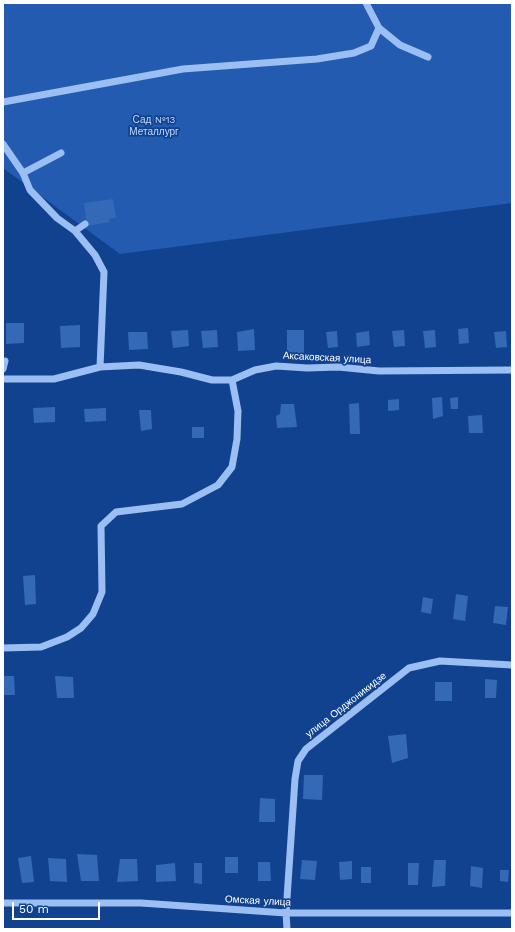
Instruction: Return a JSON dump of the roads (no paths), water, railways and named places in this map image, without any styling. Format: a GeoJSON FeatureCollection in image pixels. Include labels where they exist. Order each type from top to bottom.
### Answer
{"type":"FeatureCollection","features":[{"type":"Feature","properties":{"kind":"street"},"geometry":{"type":"LineString","coordinates":[[366,3],[379,28],[400,45],[428,57]]}},
{"type":"Feature","properties":{"kind":"street"},"geometry":{"type":"LineString","coordinates":[[3,102],[183,69],[317,59],[354,53],[371,46],[379,28]]}},
{"type":"Feature","properties":{"kind":"street"},"geometry":{"type":"LineString","coordinates":[[3,144],[23,173],[30,190],[57,218],[75,231],[95,255],[104,272],[100,367]]}},
{"type":"Feature","properties":{"kind":"street"},"geometry":{"type":"LineString","coordinates":[[23,173],[61,153]]}},
{"type":"Feature","properties":{"kind":"street"},"geometry":{"type":"LineString","coordinates":[[75,231],[85,224]]}},
{"type":"Feature","properties":{"kind":"street"},"geometry":{"type":"LineString","coordinates":[[3,369],[6,361]]}},
{"type":"Feature","properties":{"kind":"street","name":"Аксаковская улица"},"geometry":{"type":"LineString","coordinates":[[3,379],[54,379],[100,367],[139,366],[181,372],[212,380],[232,380],[255,370],[276,366],[307,368],[338,367],[379,371],[512,370]]}},
{"type":"Feature","properties":{"kind":"street"},"geometry":{"type":"LineString","coordinates":[[3,648],[41,647],[67,637],[81,628],[93,614],[102,592],[101,526],[116,512],[182,504],[218,485],[232,467],[237,439],[238,411],[232,380]]}},
{"type":"Feature","properties":{"kind":"street","name":"улица Орджоникидзе"},"geometry":{"type":"LineString","coordinates":[[287,929],[286,913],[295,778],[298,761],[306,749],[409,668],[440,661],[512,665]]}},
{"type":"Feature","properties":{"kind":"street","name":"Омская улица"},"geometry":{"type":"LineString","coordinates":[[3,903],[141,903],[286,913],[512,913]]}},
{"type":"Feature","properties":{"kind":"park label","name":"Сад №13 Металлург"},"geometry":{"type":"Point","coordinates":[154,126]}}]}
